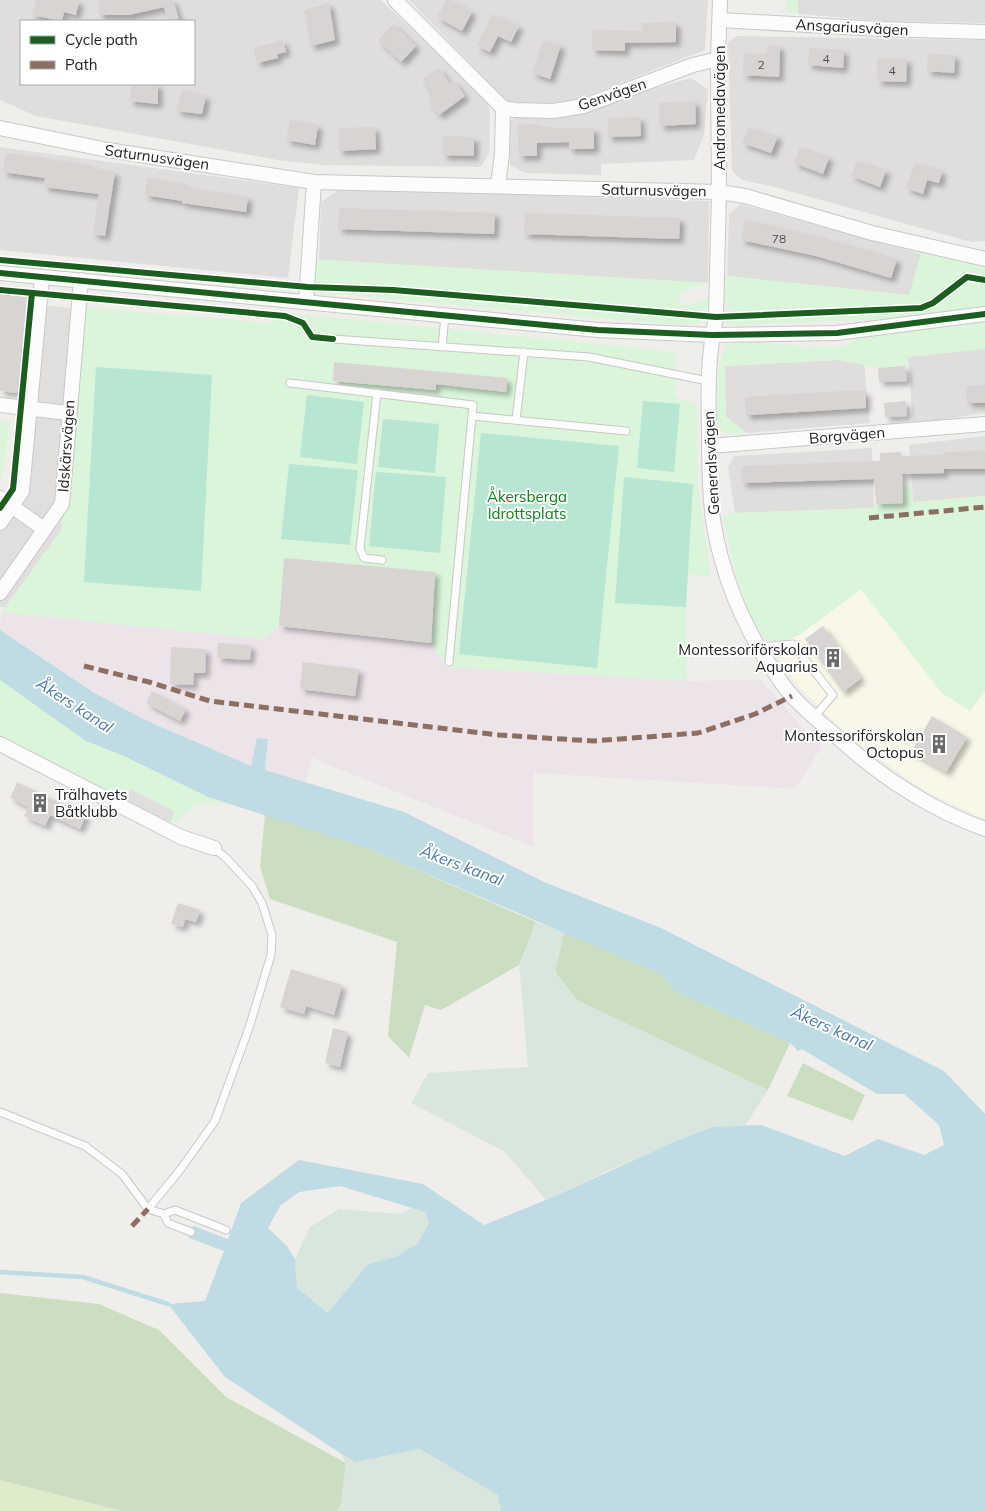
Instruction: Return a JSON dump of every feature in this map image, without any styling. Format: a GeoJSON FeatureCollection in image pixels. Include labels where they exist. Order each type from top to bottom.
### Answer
{"type":"FeatureCollection","features":[{"type":"Feature","properties":{"kind":"street"},"geometry":{"type":"LineString","coordinates":[[395,0],[503,108],[502,154],[498,186]]}},
{"type":"Feature","properties":{"kind":"street","name":"Andromedavägen"},"geometry":{"type":"LineString","coordinates":[[712,335],[716,317],[719,192],[718,59],[720,0]]}},
{"type":"Feature","properties":{"kind":"street","name":"Ansgariusvägen"},"geometry":{"type":"LineString","coordinates":[[720,20],[880,29],[985,32]]}},
{"type":"Feature","properties":{"kind":"street","name":"Genvägen"},"geometry":{"type":"LineString","coordinates":[[503,108],[553,111],[584,106],[693,64],[718,59]]}},
{"type":"Feature","properties":{"kind":"street","name":"Saturnusvägen"},"geometry":{"type":"LineString","coordinates":[[0,128],[108,150],[208,164],[314,182],[719,192],[746,196],[872,233],[985,259]]}},
{"type":"Feature","properties":{"kind":"street"},"geometry":{"type":"LineString","coordinates":[[306,302],[314,182]]}},
{"type":"Feature","properties":{"kind":"street"},"geometry":{"type":"LineString","coordinates":[[0,273],[598,330],[712,335],[837,333],[985,314]]}},
{"type":"Feature","properties":{"kind":"street"},"geometry":{"type":"LineString","coordinates":[[0,523],[22,492],[42,277]]}},
{"type":"Feature","properties":{"kind":"street","name":"Idskärsvägen"},"geometry":{"type":"LineString","coordinates":[[0,592],[62,504],[68,413],[81,280]]}},
{"type":"Feature","properties":{"kind":"street","name":"Generalsvägen"},"geometry":{"type":"LineString","coordinates":[[712,335],[708,380],[710,488],[713,521],[720,554],[732,591],[759,647],[792,696],[862,759],[899,786],[985,829]]}},
{"type":"Feature","properties":{"kind":"street"},"geometry":{"type":"LineString","coordinates":[[0,405],[68,413]]}},
{"type":"Feature","properties":{"kind":"street","name":"Borgvägen"},"geometry":{"type":"LineString","coordinates":[[709,446],[985,424]]}},
{"type":"Feature","properties":{"kind":"street"},"geometry":{"type":"LineString","coordinates":[[0,498],[44,529]]}},
{"type":"Feature","properties":{"kind":"street"},"geometry":{"type":"LineString","coordinates":[[0,744],[181,837],[214,848]]}},
{"type":"Feature","properties":{"kind":"lane"},"geometry":{"type":"LineString","coordinates":[[442,347],[445,316]]}},
{"type":"Feature","properties":{"kind":"lane"},"geometry":{"type":"LineString","coordinates":[[333,339],[589,357],[708,380]]}},
{"type":"Feature","properties":{"kind":"lane"},"geometry":{"type":"LineString","coordinates":[[516,420],[524,352]]}},
{"type":"Feature","properties":{"kind":"lane"},"geometry":{"type":"LineString","coordinates":[[290,383],[473,405],[449,662]]}},
{"type":"Feature","properties":{"kind":"lane"},"geometry":{"type":"LineString","coordinates":[[377,394],[360,548],[364,558],[382,560]]}},
{"type":"Feature","properties":{"kind":"lane"},"geometry":{"type":"LineString","coordinates":[[472,416],[626,431]]}},
{"type":"Feature","properties":{"kind":"lane"},"geometry":{"type":"LineString","coordinates":[[759,647],[793,644],[833,696],[814,717]]}},
{"type":"Feature","properties":{"kind":"lane"},"geometry":{"type":"LineString","coordinates":[[148,1209],[180,1170],[215,1121],[249,1028],[271,955],[272,935],[262,903],[252,886],[214,848]]}},
{"type":"Feature","properties":{"kind":"lane"},"geometry":{"type":"LineString","coordinates":[[0,1112],[86,1146],[122,1174],[148,1209],[164,1214],[175,1210],[226,1230]]}},
{"type":"Feature","properties":{"kind":"lane"},"geometry":{"type":"LineString","coordinates":[[164,1214],[168,1223],[191,1232]]}},
{"type":"Feature","properties":{"kind":"shaded area"},"geometry":{"type":"Polygon","coordinates":[[[0,0],[381,0],[488,101],[490,114],[489,153],[481,167],[322,165],[278,160],[36,116],[0,100],[0,0]]]}},
{"type":"Feature","properties":{"kind":"shaded area"},"geometry":{"type":"Polygon","coordinates":[[[409,0],[708,0],[705,50],[582,98],[557,104],[508,102],[409,0]]]}},
{"type":"Feature","properties":{"kind":"shaded area"},"geometry":{"type":"Polygon","coordinates":[[[798,0],[985,0],[985,23],[882,21],[798,14],[798,0]]]}},
{"type":"Feature","properties":{"kind":"shaded area"},"geometry":{"type":"Polygon","coordinates":[[[737,36],[985,40],[985,241],[971,242],[771,186],[742,180],[732,171],[728,42],[737,36]]]}},
{"type":"Feature","properties":{"kind":"shaded area"},"geometry":{"type":"Polygon","coordinates":[[[691,78],[708,90],[704,135],[694,160],[601,164],[601,175],[525,173],[510,165],[509,122],[519,115],[599,104],[691,78]]]}},
{"type":"Feature","properties":{"kind":"shaded area"},"geometry":{"type":"Polygon","coordinates":[[[0,147],[299,188],[288,278],[0,250],[0,147]]]}},
{"type":"Feature","properties":{"kind":"shaded area"},"geometry":{"type":"Polygon","coordinates":[[[340,189],[709,201],[708,283],[319,260],[321,202],[340,189]]]}},
{"type":"Feature","properties":{"kind":"shaded area"},"geometry":{"type":"Polygon","coordinates":[[[740,204],[922,254],[909,295],[727,276],[729,214],[740,204]]]}},
{"type":"Feature","properties":{"kind":"shaded area"},"geometry":{"type":"Polygon","coordinates":[[[39,305],[81,309],[61,530],[5,607],[0,607],[0,513],[22,476],[39,305]]]}},
{"type":"Feature","properties":{"kind":"shaded area"},"geometry":{"type":"Polygon","coordinates":[[[985,349],[985,413],[913,424],[908,357],[985,349]]]}},
{"type":"Feature","properties":{"kind":"shaded area"},"geometry":{"type":"Polygon","coordinates":[[[838,360],[864,364],[870,423],[747,433],[726,417],[724,366],[838,360]]]}},
{"type":"Feature","properties":{"kind":"shaded area"},"geometry":{"type":"Polygon","coordinates":[[[985,436],[985,496],[913,502],[909,445],[985,436]]]}},
{"type":"Feature","properties":{"kind":"shaded area"},"geometry":{"type":"Polygon","coordinates":[[[872,448],[874,508],[735,513],[728,467],[734,456],[872,448]]]}},
{"type":"Feature","properties":{"kind":"shaded area"},"geometry":{"type":"Polygon","coordinates":[[[861,589],[942,693],[970,711],[985,691],[985,819],[927,792],[847,735],[800,688],[780,659],[781,642],[799,635],[861,589]]]}},
{"type":"Feature","properties":{"kind":"shaded area"},"geometry":{"type":"Polygon","coordinates":[[[1,612],[264,639],[279,626],[431,643],[447,667],[687,681],[761,680],[821,748],[795,789],[534,773],[534,847],[312,758],[306,782],[265,770],[268,738],[257,738],[251,767],[143,719],[94,692],[0,630],[1,612]]]}},
{"type":"Feature","properties":{"kind":"shaded area"},"geometry":{"type":"Polygon","coordinates":[[[131,789],[175,812],[170,822],[126,800],[131,789]]]}},
{"type":"Feature","properties":{"kind":"shaded area"},"geometry":{"type":"Polygon","coordinates":[[[536,922],[564,932],[555,972],[578,1001],[768,1090],[745,1126],[712,1127],[612,1169],[546,1200],[505,1152],[411,1103],[428,1073],[528,1067],[519,965],[536,922]]]}},
{"type":"Feature","properties":{"kind":"shaded area"},"geometry":{"type":"Polygon","coordinates":[[[412,1208],[425,1212],[437,1223],[373,1337],[322,1309],[297,1288],[295,1259],[310,1227],[339,1209],[401,1214],[412,1208]]]}},
{"type":"Feature","properties":{"kind":"shaded area"},"geometry":{"type":"Polygon","coordinates":[[[420,1449],[499,1495],[501,1511],[337,1511],[341,1505],[346,1463],[340,1453],[356,1462],[420,1449]]]}},
{"type":"Feature","properties":{"kind":"green space"},"geometry":{"type":"Polygon","coordinates":[[[786,0],[798,0],[798,14],[787,13],[786,0]]]}},
{"type":"Feature","properties":{"kind":"green space"},"geometry":{"type":"Polygon","coordinates":[[[911,248],[977,261],[985,266],[985,305],[924,315],[862,320],[738,325],[725,324],[720,321],[720,318],[726,318],[732,311],[724,303],[724,276],[909,295],[921,254],[909,251],[911,248]]]}},
{"type":"Feature","properties":{"kind":"green space"},"geometry":{"type":"Polygon","coordinates":[[[313,259],[708,283],[678,293],[681,306],[710,297],[704,319],[696,324],[677,325],[325,293],[318,290],[313,274],[313,259]]]}},
{"type":"Feature","properties":{"kind":"green space","name":"Åkersberga Idrottsplats"},"geometry":{"type":"Polygon","coordinates":[[[97,308],[272,323],[268,311],[676,352],[675,397],[697,404],[698,486],[711,577],[688,574],[686,607],[687,681],[447,667],[431,643],[279,626],[264,639],[1,612],[61,529],[81,309],[97,308]]]}},
{"type":"Feature","properties":{"kind":"green space"},"geometry":{"type":"Polygon","coordinates":[[[985,321],[985,349],[908,357],[909,366],[878,368],[837,360],[725,366],[726,417],[747,433],[726,434],[721,430],[717,422],[718,372],[720,363],[727,345],[737,344],[738,340],[799,346],[841,347],[863,336],[985,321]]]}},
{"type":"Feature","properties":{"kind":"green space"},"geometry":{"type":"Polygon","coordinates":[[[96,367],[212,375],[201,591],[84,582],[96,367]]]}},
{"type":"Feature","properties":{"kind":"green space"},"geometry":{"type":"Polygon","coordinates":[[[307,395],[364,402],[357,464],[300,457],[307,395]]]}},
{"type":"Feature","properties":{"kind":"green space"},"geometry":{"type":"Polygon","coordinates":[[[643,401],[680,404],[674,472],[637,468],[643,401]]]}},
{"type":"Feature","properties":{"kind":"green space"},"geometry":{"type":"Polygon","coordinates":[[[383,419],[439,424],[435,473],[378,467],[383,419]]]}},
{"type":"Feature","properties":{"kind":"green space"},"geometry":{"type":"Polygon","coordinates":[[[0,421],[10,422],[1,479],[0,478],[0,421]]]}},
{"type":"Feature","properties":{"kind":"green space"},"geometry":{"type":"Polygon","coordinates":[[[481,433],[619,446],[597,668],[459,654],[481,433]]]}},
{"type":"Feature","properties":{"kind":"green space"},"geometry":{"type":"Polygon","coordinates":[[[289,464],[358,470],[350,545],[281,539],[289,464]]]}},
{"type":"Feature","properties":{"kind":"green space"},"geometry":{"type":"Polygon","coordinates":[[[376,472],[446,477],[440,553],[369,546],[376,472]]]}},
{"type":"Feature","properties":{"kind":"green space"},"geometry":{"type":"Polygon","coordinates":[[[624,477],[693,484],[686,607],[615,603],[624,477]]]}},
{"type":"Feature","properties":{"kind":"green space"},"geometry":{"type":"Polygon","coordinates":[[[912,486],[913,502],[985,496],[985,691],[970,711],[942,693],[861,589],[799,635],[781,642],[766,640],[751,618],[737,578],[722,515],[874,508],[876,504],[903,503],[903,487],[912,486]]]}},
{"type":"Feature","properties":{"kind":"green space"},"geometry":{"type":"Polygon","coordinates":[[[0,680],[78,735],[99,747],[126,757],[208,797],[228,804],[197,804],[174,824],[170,822],[175,812],[131,789],[126,800],[29,753],[0,736],[0,680]]]}},
{"type":"Feature","properties":{"kind":"green space"},"geometry":{"type":"Polygon","coordinates":[[[265,814],[369,849],[536,922],[519,965],[441,1010],[425,1005],[409,1058],[388,1036],[397,942],[270,899],[260,866],[265,814]]]}},
{"type":"Feature","properties":{"kind":"green space"},"geometry":{"type":"Polygon","coordinates":[[[564,932],[662,975],[674,991],[790,1043],[768,1090],[578,1001],[555,972],[564,932]]]}},
{"type":"Feature","properties":{"kind":"green space"},"geometry":{"type":"Polygon","coordinates":[[[803,1063],[865,1095],[853,1121],[787,1096],[803,1063]]]}},
{"type":"Feature","properties":{"kind":"green space"},"geometry":{"type":"Polygon","coordinates":[[[0,1293],[99,1304],[159,1330],[226,1397],[346,1463],[341,1505],[337,1511],[122,1511],[0,1480],[0,1293]]]}},
{"type":"Feature","properties":{"kind":"green space"},"geometry":{"type":"Polygon","coordinates":[[[0,1480],[122,1511],[0,1511],[0,1480]]]}},
{"type":"Feature","properties":{"kind":"water","name":"Åkers kanal"},"geometry":{"type":"Polygon","coordinates":[[[0,630],[93,692],[143,719],[251,766],[257,738],[268,739],[265,770],[404,812],[544,882],[661,928],[944,1071],[985,1114],[985,1511],[501,1511],[498,1495],[420,1449],[356,1462],[225,1377],[168,1304],[205,1301],[224,1251],[189,1238],[193,1226],[228,1239],[241,1203],[299,1160],[423,1184],[484,1225],[546,1200],[712,1127],[761,1125],[845,1156],[878,1139],[924,1155],[944,1145],[939,1125],[904,1094],[877,1094],[802,1049],[798,1051],[790,1043],[674,991],[662,975],[369,849],[208,797],[126,757],[86,741],[0,680],[0,630]],[[340,1186],[299,1192],[280,1206],[268,1228],[287,1246],[295,1259],[297,1288],[328,1313],[368,1264],[396,1257],[418,1243],[429,1223],[425,1212],[340,1186]]]}},
{"type":"Feature","properties":{"kind":"building"},"geometry":{"type":"Polygon","coordinates":[[[36,0],[79,0],[76,15],[64,12],[62,20],[32,15],[36,0]]]}},
{"type":"Feature","properties":{"kind":"building"},"geometry":{"type":"Polygon","coordinates":[[[99,0],[173,0],[179,19],[168,20],[164,7],[129,15],[99,15],[99,0]]]}},
{"type":"Feature","properties":{"kind":"building"},"geometry":{"type":"Polygon","coordinates":[[[447,0],[451,0],[472,12],[462,31],[437,17],[447,0]]]}},
{"type":"Feature","properties":{"kind":"building"},"geometry":{"type":"Polygon","coordinates":[[[329,3],[335,40],[311,46],[304,10],[329,3]]]}},
{"type":"Feature","properties":{"kind":"building"},"geometry":{"type":"Polygon","coordinates":[[[492,14],[519,26],[511,42],[498,36],[490,52],[477,46],[492,14]]]}},
{"type":"Feature","properties":{"kind":"building"},"geometry":{"type":"Polygon","coordinates":[[[676,22],[676,42],[625,43],[625,51],[592,50],[592,30],[642,31],[642,23],[676,22]]]}},
{"type":"Feature","properties":{"kind":"building"},"geometry":{"type":"Polygon","coordinates":[[[393,24],[416,46],[401,62],[378,40],[393,24]]]}},
{"type":"Feature","properties":{"kind":"building"},"geometry":{"type":"Polygon","coordinates":[[[283,40],[286,52],[277,54],[278,58],[257,63],[254,48],[283,40]]]}},
{"type":"Feature","properties":{"kind":"building"},"geometry":{"type":"Polygon","coordinates":[[[543,40],[561,45],[550,79],[532,73],[543,40]]]}},
{"type":"Feature","properties":{"kind":"building"},"geometry":{"type":"Polygon","coordinates":[[[768,45],[780,46],[779,77],[743,75],[744,53],[767,54],[768,45]]]}},
{"type":"Feature","properties":{"kind":"building"},"geometry":{"type":"Polygon","coordinates":[[[809,48],[844,50],[843,68],[808,65],[809,48]]]}},
{"type":"Feature","properties":{"kind":"building"},"geometry":{"type":"Polygon","coordinates":[[[928,54],[955,55],[954,73],[927,71],[928,54]]]}},
{"type":"Feature","properties":{"kind":"building"},"geometry":{"type":"Polygon","coordinates":[[[878,58],[907,59],[906,82],[877,81],[878,58]]]}},
{"type":"Feature","properties":{"kind":"building"},"geometry":{"type":"Polygon","coordinates":[[[439,68],[450,84],[454,81],[465,96],[439,115],[428,100],[434,96],[422,79],[439,68]]]}},
{"type":"Feature","properties":{"kind":"building"},"geometry":{"type":"Polygon","coordinates":[[[132,85],[158,85],[158,104],[129,101],[132,85]]]}},
{"type":"Feature","properties":{"kind":"building"},"geometry":{"type":"Polygon","coordinates":[[[182,90],[206,96],[202,114],[176,111],[182,90]]]}},
{"type":"Feature","properties":{"kind":"building"},"geometry":{"type":"Polygon","coordinates":[[[695,101],[696,124],[660,126],[659,103],[695,101]]]}},
{"type":"Feature","properties":{"kind":"building"},"geometry":{"type":"Polygon","coordinates":[[[640,117],[641,136],[608,137],[608,118],[640,117]]]}},
{"type":"Feature","properties":{"kind":"building"},"geometry":{"type":"Polygon","coordinates":[[[290,120],[318,125],[315,145],[286,140],[290,120]]]}},
{"type":"Feature","properties":{"kind":"building"},"geometry":{"type":"Polygon","coordinates":[[[537,124],[537,127],[551,128],[594,128],[594,149],[569,149],[569,142],[537,143],[537,156],[519,156],[518,125],[537,124]]]}},
{"type":"Feature","properties":{"kind":"building"},"geometry":{"type":"Polygon","coordinates":[[[375,127],[376,149],[339,151],[339,128],[375,127]]]}},
{"type":"Feature","properties":{"kind":"building"},"geometry":{"type":"Polygon","coordinates":[[[749,127],[778,136],[771,153],[742,143],[749,127]]]}},
{"type":"Feature","properties":{"kind":"building"},"geometry":{"type":"Polygon","coordinates":[[[443,136],[474,137],[474,156],[443,155],[443,136]]]}},
{"type":"Feature","properties":{"kind":"building"},"geometry":{"type":"Polygon","coordinates":[[[800,147],[829,157],[823,174],[794,163],[800,147]]]}},
{"type":"Feature","properties":{"kind":"building"},"geometry":{"type":"Polygon","coordinates":[[[6,153],[89,165],[89,168],[115,172],[105,236],[93,234],[99,194],[44,187],[45,178],[3,172],[6,153]]]}},
{"type":"Feature","properties":{"kind":"building"},"geometry":{"type":"Polygon","coordinates":[[[857,161],[886,170],[880,187],[851,176],[857,161]]]}},
{"type":"Feature","properties":{"kind":"building"},"geometry":{"type":"Polygon","coordinates":[[[915,162],[942,171],[939,183],[927,180],[923,194],[906,188],[915,162]]]}},
{"type":"Feature","properties":{"kind":"building"},"geometry":{"type":"Polygon","coordinates":[[[147,178],[184,184],[184,187],[248,197],[246,212],[182,203],[182,201],[145,195],[147,178]]]}},
{"type":"Feature","properties":{"kind":"building"},"geometry":{"type":"Polygon","coordinates":[[[339,208],[495,213],[494,234],[338,229],[339,208]]]}},
{"type":"Feature","properties":{"kind":"building"},"geometry":{"type":"Polygon","coordinates":[[[525,213],[680,218],[679,239],[524,234],[525,213]]]}},
{"type":"Feature","properties":{"kind":"building"},"geometry":{"type":"Polygon","coordinates":[[[745,220],[821,237],[897,259],[891,278],[816,256],[741,240],[745,220]]]}},
{"type":"Feature","properties":{"kind":"building"},"geometry":{"type":"Polygon","coordinates":[[[0,294],[28,297],[17,393],[0,391],[0,294]]]}},
{"type":"Feature","properties":{"kind":"building"},"geometry":{"type":"Polygon","coordinates":[[[334,362],[507,378],[506,392],[436,384],[436,390],[333,381],[334,362]]]}},
{"type":"Feature","properties":{"kind":"building"},"geometry":{"type":"Polygon","coordinates":[[[905,366],[907,381],[879,382],[878,368],[905,366]]]}},
{"type":"Feature","properties":{"kind":"building"},"geometry":{"type":"Polygon","coordinates":[[[985,385],[985,403],[969,403],[967,401],[966,386],[985,385]]]}},
{"type":"Feature","properties":{"kind":"building"},"geometry":{"type":"Polygon","coordinates":[[[866,391],[866,408],[746,415],[745,397],[866,391]]]}},
{"type":"Feature","properties":{"kind":"building"},"geometry":{"type":"Polygon","coordinates":[[[906,401],[907,416],[885,417],[884,403],[906,401]]]}},
{"type":"Feature","properties":{"kind":"building"},"geometry":{"type":"Polygon","coordinates":[[[985,451],[985,469],[944,469],[944,473],[902,474],[903,503],[876,504],[874,479],[742,483],[742,466],[880,461],[880,453],[901,452],[901,456],[944,455],[944,452],[985,451]]]}},
{"type":"Feature","properties":{"kind":"building"},"geometry":{"type":"Polygon","coordinates":[[[284,558],[435,572],[431,643],[279,626],[284,558]]]}},
{"type":"Feature","properties":{"kind":"building","name":"Montessoriförskolan Aquarius"},"geometry":{"type":"Polygon","coordinates":[[[823,626],[861,678],[843,692],[805,639],[823,626]]]}},
{"type":"Feature","properties":{"kind":"building"},"geometry":{"type":"Polygon","coordinates":[[[218,643],[251,645],[250,660],[217,658],[218,643]]]}},
{"type":"Feature","properties":{"kind":"building"},"geometry":{"type":"Polygon","coordinates":[[[171,647],[206,649],[205,673],[194,673],[193,685],[170,684],[171,647]]]}},
{"type":"Feature","properties":{"kind":"building"},"geometry":{"type":"Polygon","coordinates":[[[303,662],[359,669],[355,696],[300,689],[303,662]]]}},
{"type":"Feature","properties":{"kind":"building"},"geometry":{"type":"Polygon","coordinates":[[[152,691],[186,709],[180,721],[146,703],[152,691]]]}},
{"type":"Feature","properties":{"kind":"building","name":"Montessoriförskolan Octopus"},"geometry":{"type":"Polygon","coordinates":[[[932,716],[967,737],[946,772],[911,752],[932,716]]]}},
{"type":"Feature","properties":{"kind":"building","name":"Trälhavets Båtklubb"},"geometry":{"type":"Polygon","coordinates":[[[17,782],[86,815],[80,829],[50,815],[45,826],[24,816],[29,807],[10,798],[17,782]]]}},
{"type":"Feature","properties":{"kind":"building"},"geometry":{"type":"Polygon","coordinates":[[[178,903],[200,910],[196,922],[185,919],[183,927],[171,924],[178,903]]]}},
{"type":"Feature","properties":{"kind":"building"},"geometry":{"type":"Polygon","coordinates":[[[291,969],[342,985],[334,1015],[306,1006],[304,1014],[280,1007],[291,969]]]}},
{"type":"Feature","properties":{"kind":"building"},"geometry":{"type":"Polygon","coordinates":[[[333,1028],[348,1032],[340,1067],[325,1063],[333,1028]]]}},
{"type":"Feature","properties":{"kind":"waterway"},"geometry":{"type":"LineString","coordinates":[[0,1272],[83,1277],[168,1304]]}},
{"type":"Feature","properties":{"kind":"marked path"},"geometry":{"type":"LineString","coordinates":[[869,518],[985,507]]}},
{"type":"Feature","properties":{"kind":"marked path"},"geometry":{"type":"LineString","coordinates":[[84,666],[149,682],[210,701],[499,735],[593,741],[698,733],[755,714],[792,696]]}},
{"type":"Feature","properties":{"kind":"marked path"},"geometry":{"type":"LineString","coordinates":[[132,1226],[148,1209]]}},
{"type":"Feature","properties":{"kind":"cycle path"},"geometry":{"type":"LineString","coordinates":[[0,260],[308,287],[393,290],[716,317],[921,308],[933,303],[967,277],[985,280]]}},
{"type":"Feature","properties":{"kind":"cycle path"},"geometry":{"type":"LineString","coordinates":[[0,273],[598,330],[712,335],[837,333],[985,314]]}},
{"type":"Feature","properties":{"kind":"cycle path"},"geometry":{"type":"LineString","coordinates":[[0,290],[285,316],[303,323],[312,337],[333,339]]}},
{"type":"Feature","properties":{"kind":"cycle path"},"geometry":{"type":"LineString","coordinates":[[0,508],[13,489],[32,293]]}},
{"type":"Feature","properties":{"kind":"place","name":"Montessoriförskolan Aquarius"},"geometry":{"type":"Point","coordinates":[833,658]}},
{"type":"Feature","properties":{"kind":"place","name":"Montessoriförskolan Octopus"},"geometry":{"type":"Point","coordinates":[939,744]}},
{"type":"Feature","properties":{"kind":"place","name":"Trälhavets Båtklubb"},"geometry":{"type":"Point","coordinates":[40,803]}}]}
